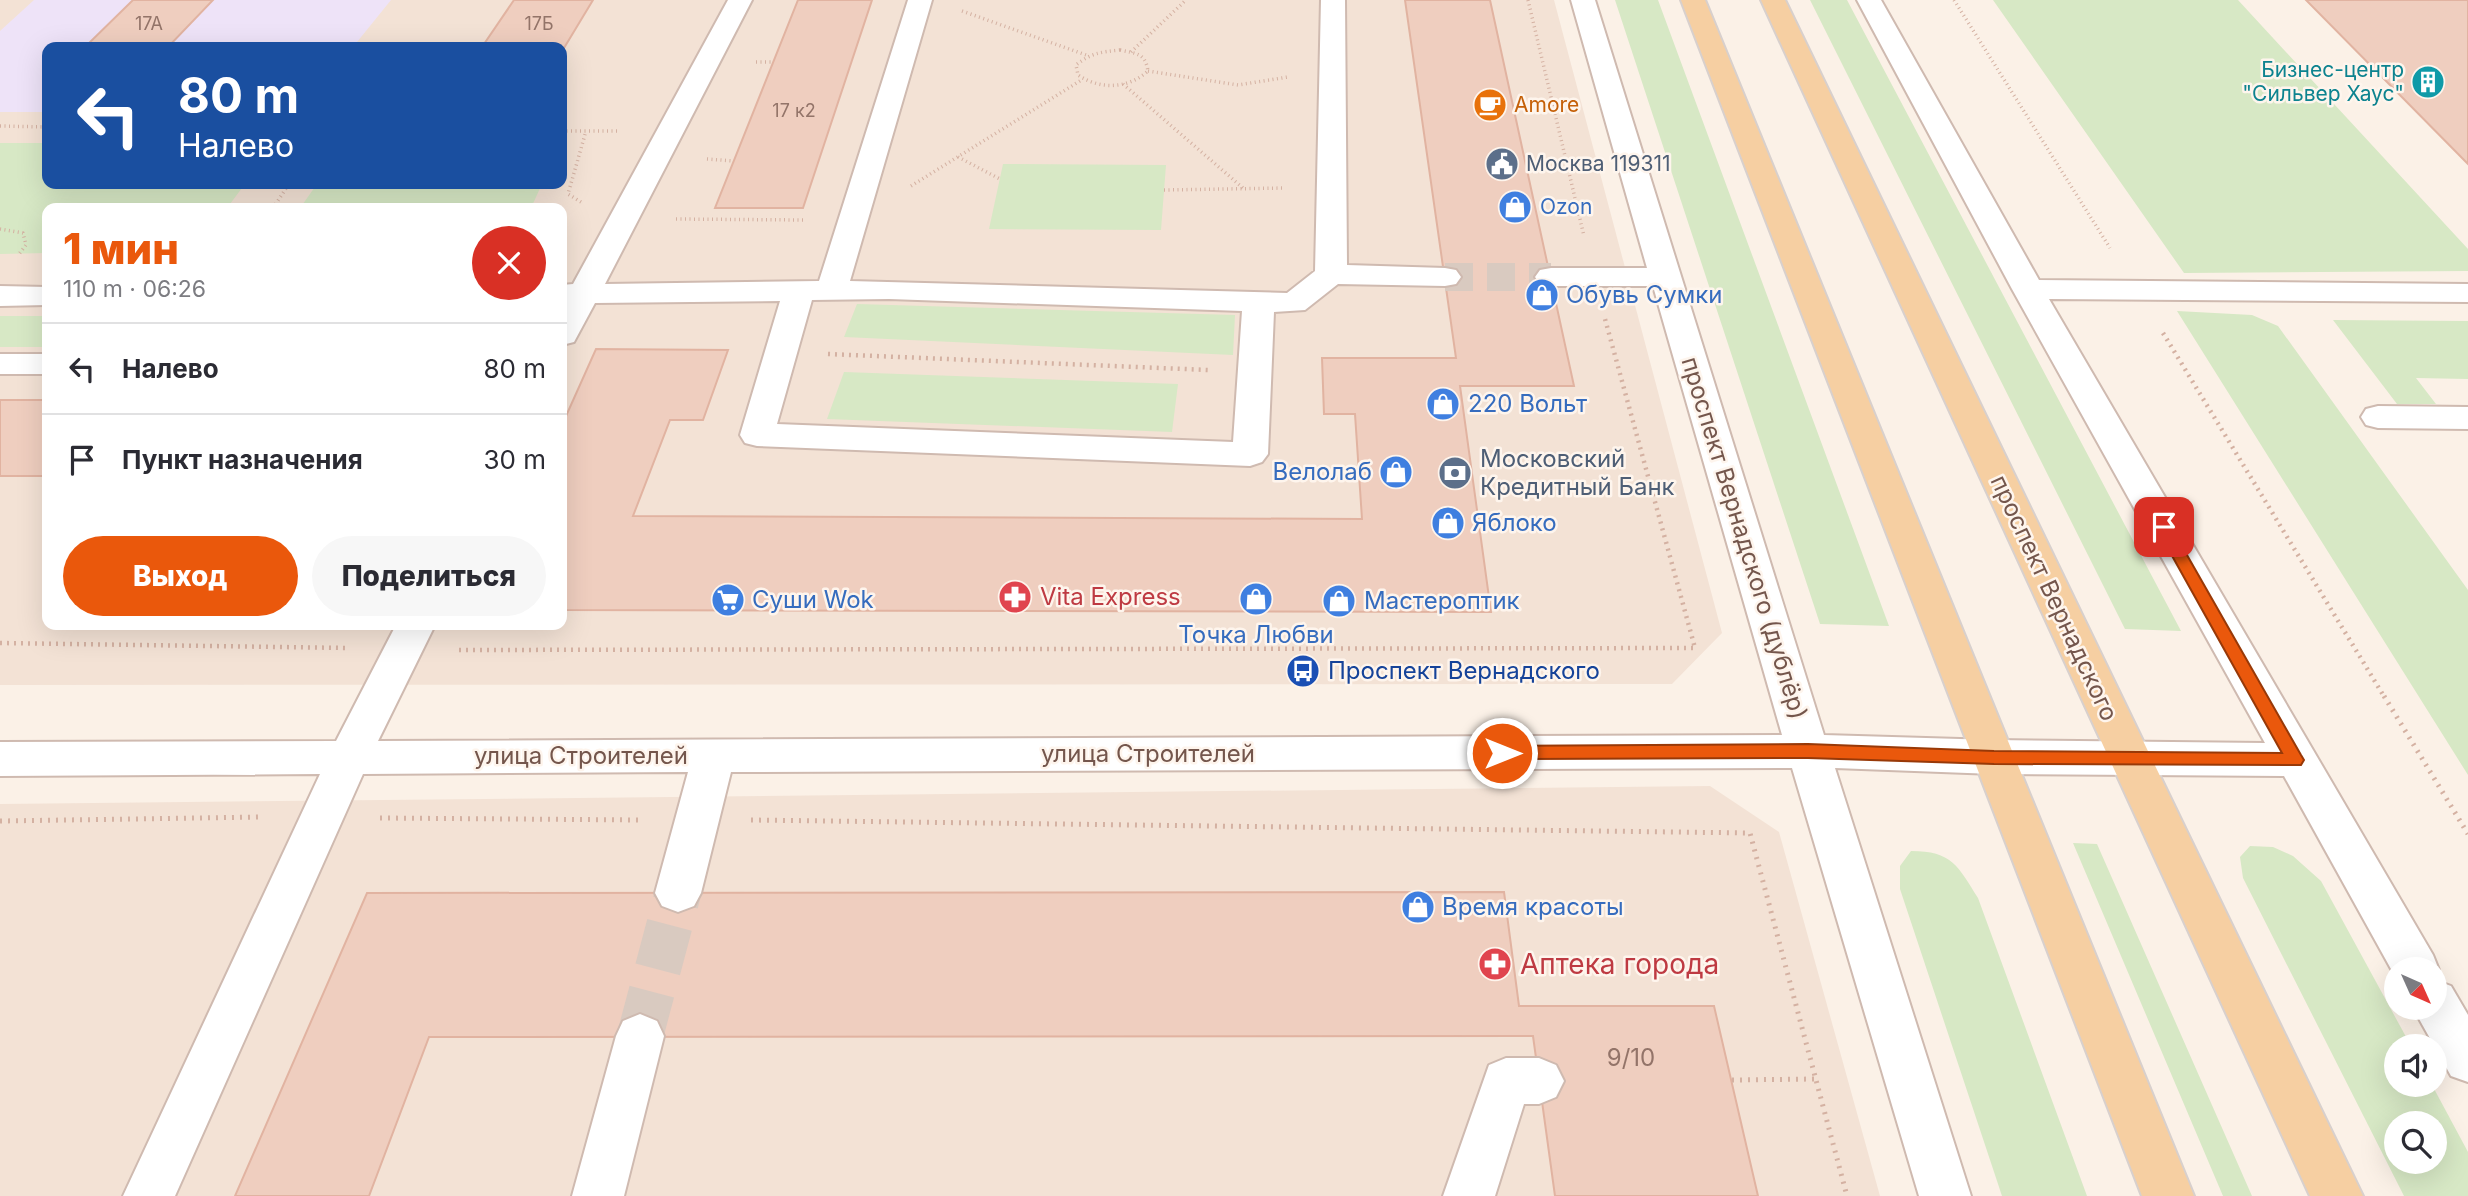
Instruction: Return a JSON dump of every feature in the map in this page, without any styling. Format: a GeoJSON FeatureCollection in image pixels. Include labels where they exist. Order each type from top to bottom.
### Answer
{"type":"FeatureCollection","features":[{"type":"Feature","properties":{"kind":"main road"},"geometry":{"type":"LineString","coordinates":[[1693,0],[2168,1196]]}},
{"type":"Feature","properties":{"kind":"main road","name":"проспект Вернадского"},"geometry":{"type":"LineString","coordinates":[[1773,0],[2337,1196]]}},
{"type":"Feature","properties":{"kind":"street"},"geometry":{"type":"LineString","coordinates":[[567,314],[572,294],[623,219],[740,0]]}},
{"type":"Feature","properties":{"kind":"street"},"geometry":{"type":"LineString","coordinates":[[832,289],[920,0]]}},
{"type":"Feature","properties":{"kind":"street"},"geometry":{"type":"LineString","coordinates":[[1331,274],[1333,0]]}},
{"type":"Feature","properties":{"kind":"street","name":"проспект Вернадского (дублёр)"},"geometry":{"type":"LineString","coordinates":[[1583,0],[1664,277],[1945,1196]]}},
{"type":"Feature","properties":{"kind":"street"},"geometry":{"type":"LineString","coordinates":[[1869,0],[2028,289],[2409,957]]}},
{"type":"Feature","properties":{"kind":"street"},"geometry":{"type":"LineString","coordinates":[[572,294],[832,289],[1294,303],[1331,274],[1445,277]]}},
{"type":"Feature","properties":{"kind":"street"},"geometry":{"type":"LineString","coordinates":[[1551,277],[1664,277]]}},
{"type":"Feature","properties":{"kind":"street"},"geometry":{"type":"LineString","coordinates":[[2028,289],[2468,293]]}},
{"type":"Feature","properties":{"kind":"street"},"geometry":{"type":"LineString","coordinates":[[799,290],[757,435],[1250,454],[1259,302]]}},
{"type":"Feature","properties":{"kind":"street"},"geometry":{"type":"LineString","coordinates":[[0,296],[42,296]]}},
{"type":"Feature","properties":{"kind":"street"},"geometry":{"type":"LineString","coordinates":[[0,364],[42,365]]}},
{"type":"Feature","properties":{"kind":"street"},"geometry":{"type":"LineString","coordinates":[[2378,417],[2468,418]]}},
{"type":"Feature","properties":{"kind":"street"},"geometry":{"type":"LineString","coordinates":[[149,1196],[349,757],[408,637]]}},
{"type":"Feature","properties":{"kind":"street","name":"улица Строителей"},"geometry":{"type":"LineString","coordinates":[[0,759],[1808,751],[1994,757],[2295,760]]}},
{"type":"Feature","properties":{"kind":"street"},"geometry":{"type":"LineString","coordinates":[[678,893],[714,756]]}},
{"type":"Feature","properties":{"kind":"street"},"geometry":{"type":"LineString","coordinates":[[2445,1020],[2468,1060]]}},
{"type":"Feature","properties":{"kind":"street"},"geometry":{"type":"LineString","coordinates":[[598,1196],[640,1036]]}},
{"type":"Feature","properties":{"kind":"street"},"geometry":{"type":"LineString","coordinates":[[1469,1196],[1506,1081],[1539,1081]]}},
{"type":"Feature","properties":{"kind":"path"},"geometry":{"type":"LineString","coordinates":[[1131,52],[1186,0]]}},
{"type":"Feature","properties":{"kind":"path"},"geometry":{"type":"LineString","coordinates":[[0,643],[408,637],[1695,648],[1593,277],[1528,0]]}},
{"type":"Feature","properties":{"kind":"path"},"geometry":{"type":"LineString","coordinates":[[1954,0],[2137,291],[2468,834]]}},
{"type":"Feature","properties":{"kind":"path"},"geometry":{"type":"LineString","coordinates":[[956,9],[1087,56]]}},
{"type":"Feature","properties":{"kind":"path"},"geometry":{"type":"LineString","coordinates":[[1108,50],[1131,52],[1146,60],[1148,71],[1143,77],[1123,84],[1101,85],[1078,75],[1076,65],[1087,56],[1108,50]]}},
{"type":"Feature","properties":{"kind":"path"},"geometry":{"type":"LineString","coordinates":[[1148,71],[1238,85],[1334,69]]}},
{"type":"Feature","properties":{"kind":"path"},"geometry":{"type":"LineString","coordinates":[[586,131],[568,194],[603,216],[623,219],[855,220],[1083,79]]}},
{"type":"Feature","properties":{"kind":"path"},"geometry":{"type":"LineString","coordinates":[[1123,84],[1244,189]]}},
{"type":"Feature","properties":{"kind":"path"},"geometry":{"type":"LineString","coordinates":[[0,126],[42,127]]}},
{"type":"Feature","properties":{"kind":"path"},"geometry":{"type":"LineString","coordinates":[[958,157],[1000,179]]}},
{"type":"Feature","properties":{"kind":"path"},"geometry":{"type":"LineString","coordinates":[[1164,190],[1331,187]]}},
{"type":"Feature","properties":{"kind":"path"},"geometry":{"type":"LineString","coordinates":[[0,229],[23,233],[27,239],[26,246],[11,260]]}},
{"type":"Feature","properties":{"kind":"path"},"geometry":{"type":"LineString","coordinates":[[781,352],[1254,372]]}},
{"type":"Feature","properties":{"kind":"path"},"geometry":{"type":"LineString","coordinates":[[0,821],[324,816],[1750,833],[1847,1196]]}},
{"type":"Feature","properties":{"kind":"path"},"geometry":{"type":"LineString","coordinates":[[1732,1080],[1815,1079]]}},
{"type":"Feature","properties":{"kind":"shaded area"},"geometry":{"type":"Polygon","coordinates":[[[0,0],[1554,0],[1722,633],[1672,684],[0,685],[0,0]]]}},
{"type":"Feature","properties":{"kind":"shaded area"},"geometry":{"type":"Polygon","coordinates":[[[34,0],[391,0],[357,42],[42,42],[42,112],[0,112],[0,31],[34,0]]]}},
{"type":"Feature","properties":{"kind":"shaded area"},"geometry":{"type":"Polygon","coordinates":[[[1710,786],[1779,832],[1880,1196],[0,1196],[0,804],[1710,786]]]}},
{"type":"Feature","properties":{"kind":"green space"},"geometry":{"type":"Polygon","coordinates":[[[1615,0],[1658,0],[1889,626],[1820,624],[1615,0]]]}},
{"type":"Feature","properties":{"kind":"green space"},"geometry":{"type":"Polygon","coordinates":[[[1810,0],[1847,0],[2181,631],[2125,629],[1810,0]]]}},
{"type":"Feature","properties":{"kind":"green space"},"geometry":{"type":"Polygon","coordinates":[[[1993,0],[2238,0],[2468,249],[2468,271],[2184,273],[1993,0]]]}},
{"type":"Feature","properties":{"kind":"green space"},"geometry":{"type":"Polygon","coordinates":[[[0,143],[42,143],[42,189],[241,189],[231,203],[42,203],[42,253],[0,254],[0,143]]]}},
{"type":"Feature","properties":{"kind":"green space"},"geometry":{"type":"Polygon","coordinates":[[[1003,164],[1166,165],[1161,230],[989,229],[1003,164]]]}},
{"type":"Feature","properties":{"kind":"green space"},"geometry":{"type":"Polygon","coordinates":[[[313,189],[540,189],[533,203],[304,203],[313,189]]]}},
{"type":"Feature","properties":{"kind":"green space"},"geometry":{"type":"Polygon","coordinates":[[[857,304],[1235,315],[1233,355],[844,337],[857,304]]]}},
{"type":"Feature","properties":{"kind":"green space"},"geometry":{"type":"Polygon","coordinates":[[[2177,311],[2252,315],[2278,326],[2468,590],[2468,775],[2177,311]]]}},
{"type":"Feature","properties":{"kind":"green space"},"geometry":{"type":"Polygon","coordinates":[[[0,316],[42,316],[42,347],[0,347],[0,316]]]}},
{"type":"Feature","properties":{"kind":"green space"},"geometry":{"type":"Polygon","coordinates":[[[2333,320],[2468,321],[2468,379],[2416,378],[2436,404],[2397,404],[2333,320]]]}},
{"type":"Feature","properties":{"kind":"green space"},"geometry":{"type":"Polygon","coordinates":[[[844,372],[1178,384],[1172,432],[827,419],[844,372]]]}},
{"type":"Feature","properties":{"kind":"green space"},"geometry":{"type":"Polygon","coordinates":[[[2073,843],[2097,844],[2252,1196],[2223,1196],[2073,843]]]}},
{"type":"Feature","properties":{"kind":"green space"},"geometry":{"type":"Polygon","coordinates":[[[2250,846],[2273,847],[2293,856],[2321,881],[2384,996],[2384,1020],[2397,1020],[2404,1034],[2384,1034],[2384,1097],[2438,1097],[2446,1111],[2384,1111],[2384,1156],[2243,878],[2240,857],[2250,846]]]}},
{"type":"Feature","properties":{"kind":"green space"},"geometry":{"type":"Polygon","coordinates":[[[1911,851],[1945,857],[1959,869],[1978,898],[2087,1196],[2002,1196],[1900,889],[1900,866],[1911,851]]]}},
{"type":"Feature","properties":{"kind":"green space"},"geometry":{"type":"Polygon","coordinates":[[[2447,1113],[2468,1152],[2468,1196],[2404,1196],[2393,1174],[2447,1174],[2447,1113]]]}},
{"type":"Feature","properties":{"kind":"building"},"geometry":{"type":"Polygon","coordinates":[[[133,0],[213,0],[173,42],[90,42],[133,0]]]}},
{"type":"Feature","properties":{"kind":"building"},"geometry":{"type":"Polygon","coordinates":[[[514,0],[593,0],[567,43],[485,42],[514,0]]]}},
{"type":"Feature","properties":{"kind":"building"},"geometry":{"type":"Polygon","coordinates":[[[798,0],[872,0],[803,208],[715,208],[798,0]]]}},
{"type":"Feature","properties":{"kind":"building"},"geometry":{"type":"Polygon","coordinates":[[[1405,0],[1490,0],[1574,386],[1460,386],[1491,612],[567,610],[567,414],[596,349],[728,350],[703,420],[670,420],[633,516],[1362,519],[1355,414],[1324,414],[1322,358],[1456,358],[1405,0]]]}},
{"type":"Feature","properties":{"kind":"building","name":"Бизнес-центр \"Сильвер Хаус\""},"geometry":{"type":"Polygon","coordinates":[[[2306,0],[2468,0],[2468,164],[2306,0]]]}},
{"type":"Feature","properties":{"kind":"building"},"geometry":{"type":"Polygon","coordinates":[[[0,400],[42,400],[42,476],[0,476],[0,400]]]}},
{"type":"Feature","properties":{"kind":"building"},"geometry":{"type":"Polygon","coordinates":[[[1504,892],[1519,1006],[1714,1006],[1758,1196],[1555,1196],[1533,1036],[429,1037],[369,1196],[235,1196],[367,893],[1504,892]]]}},
{"type":"Feature","properties":{"kind":"tunnel"},"geometry":{"type":"LineString","coordinates":[[1445,277],[1551,277]]}},
{"type":"Feature","properties":{"kind":"tunnel"},"geometry":{"type":"LineString","coordinates":[[640,1036],[678,893]]}},
{"type":"Feature","properties":{"kind":"place","name":"Бизнес-центр \"Сильвер Хаус\""},"geometry":{"type":"Point","coordinates":[2428,82]}},
{"type":"Feature","properties":{"kind":"place","name":"Amore"},"geometry":{"type":"Point","coordinates":[1490,105]}},
{"type":"Feature","properties":{"kind":"place","name":"Москва 119311"},"geometry":{"type":"Point","coordinates":[1502,164]}},
{"type":"Feature","properties":{"kind":"place","name":"Ozon"},"geometry":{"type":"Point","coordinates":[1515,207]}},
{"type":"Feature","properties":{"kind":"place","name":"Обувь Сумки"},"geometry":{"type":"Point","coordinates":[1542,295]}},
{"type":"Feature","properties":{"kind":"place","name":"220 Вольт"},"geometry":{"type":"Point","coordinates":[1443,404]}},
{"type":"Feature","properties":{"kind":"place","name":"Велолаб"},"geometry":{"type":"Point","coordinates":[1396,472]}},
{"type":"Feature","properties":{"kind":"place","name":"Московский Кредитный Банк"},"geometry":{"type":"Point","coordinates":[1455,473]}},
{"type":"Feature","properties":{"kind":"place","name":"Яблоко"},"geometry":{"type":"Point","coordinates":[1448,523]}},
{"type":"Feature","properties":{"kind":"place","name":"Vita Express"},"geometry":{"type":"Point","coordinates":[1015,597]}},
{"type":"Feature","properties":{"kind":"place","name":"Точка Любви"},"geometry":{"type":"Point","coordinates":[1256,599]}},
{"type":"Feature","properties":{"kind":"place","name":"Суши Wok"},"geometry":{"type":"Point","coordinates":[728,600]}},
{"type":"Feature","properties":{"kind":"place","name":"Мастероптик"},"geometry":{"type":"Point","coordinates":[1339,601]}},
{"type":"Feature","properties":{"kind":"place","name":"Проспект Вернадского"},"geometry":{"type":"Point","coordinates":[1303,671]}},
{"type":"Feature","properties":{"kind":"place","name":"Время красоты"},"geometry":{"type":"Point","coordinates":[1418,907]}},
{"type":"Feature","properties":{"kind":"place","name":"Аптека города"},"geometry":{"type":"Point","coordinates":[1495,964]}},
{"type":"Feature","properties":{"kind":"route"},"geometry":{"type":"LineString","coordinates":[[1502,753],[1808,751],[1994,757],[2295,760],[2164,527]]}}]}
